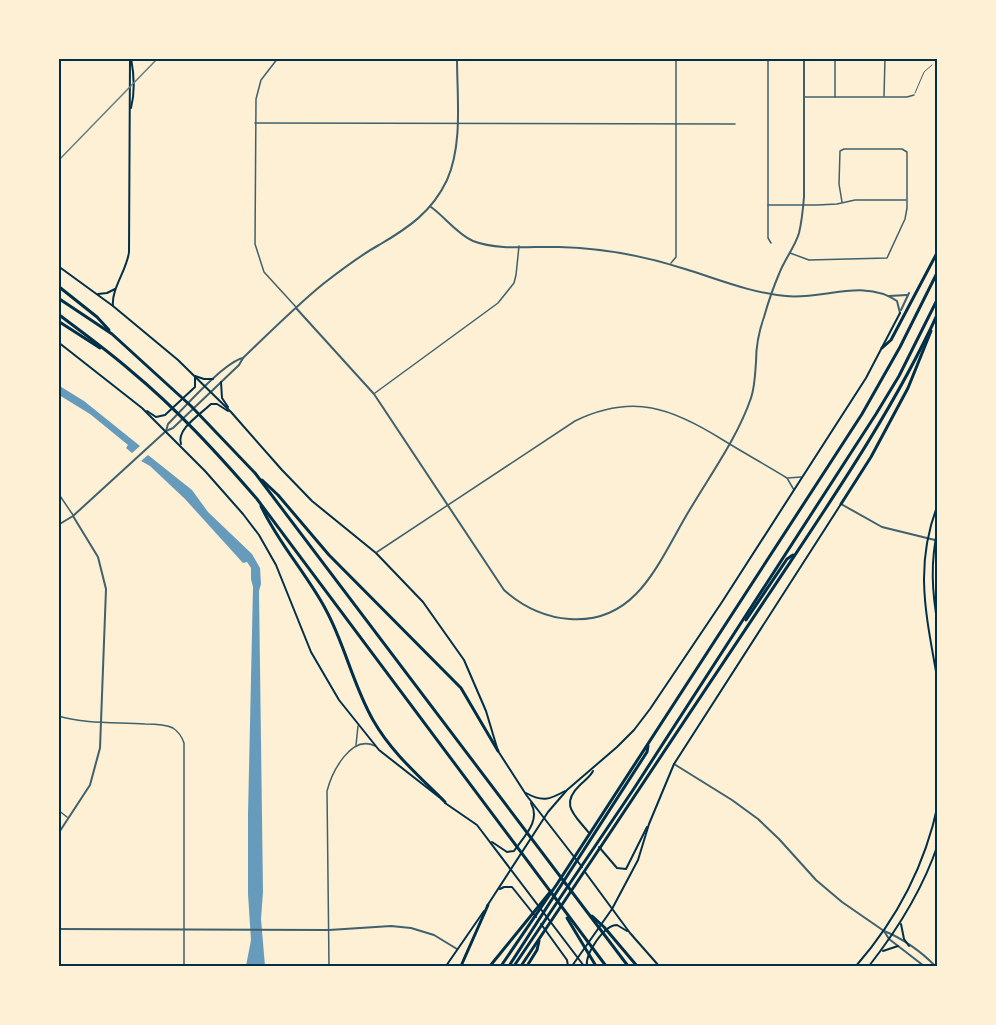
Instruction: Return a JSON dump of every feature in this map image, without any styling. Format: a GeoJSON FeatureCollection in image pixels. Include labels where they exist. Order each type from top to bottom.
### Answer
{"type":"FeatureCollection","features":[{"type":"Feature","properties":{"kind":"highway"},"geometry":{"type":"LineString","coordinates":[[882,348],[891,340],[938,250]]}},
{"type":"Feature","properties":{"kind":"highway"},"geometry":{"type":"LineString","coordinates":[[501,966],[557,884],[862,414],[900,347],[938,271]]}},
{"type":"Feature","properties":{"kind":"highway"},"geometry":{"type":"LineString","coordinates":[[58,286],[96,317],[174,389],[278,495],[329,555],[461,688],[498,751]]}},
{"type":"Feature","properties":{"kind":"highway"},"geometry":{"type":"LineString","coordinates":[[58,298],[112,334]]}},
{"type":"Feature","properties":{"kind":"highway"},"geometry":{"type":"LineString","coordinates":[[514,966],[730,640],[876,414],[899,376],[938,298]]}},
{"type":"Feature","properties":{"kind":"highway"},"geometry":{"type":"LineString","coordinates":[[521,966],[849,472],[892,401],[938,313]]}},
{"type":"Feature","properties":{"kind":"highway"},"geometry":{"type":"LineString","coordinates":[[58,314],[162,399],[200,436],[257,499],[606,966]]}},
{"type":"Feature","properties":{"kind":"highway"},"geometry":{"type":"LineString","coordinates":[[842,504],[871,457],[908,388],[926,347],[934,320]]}},
{"type":"Feature","properties":{"kind":"highway"},"geometry":{"type":"LineString","coordinates":[[58,321],[106,351]]}},
{"type":"Feature","properties":{"kind":"highway"},"geometry":{"type":"LineString","coordinates":[[255,473],[628,966]]}},
{"type":"Feature","properties":{"kind":"highway"},"geometry":{"type":"LineString","coordinates":[[257,499],[270,524],[327,612],[373,720],[391,746],[445,802]]}},
{"type":"Feature","properties":{"kind":"highway"},"geometry":{"type":"LineString","coordinates":[[730,640],[787,559],[796,554]]}},
{"type":"Feature","properties":{"kind":"highway"},"geometry":{"type":"LineString","coordinates":[[509,966],[647,752],[648,744]]}},
{"type":"Feature","properties":{"kind":"highway"},"geometry":{"type":"LineString","coordinates":[[490,966],[530,914],[557,884]]}},
{"type":"Feature","properties":{"kind":"highway"},"geometry":{"type":"LineString","coordinates":[[461,966],[488,905]]}},
{"type":"Feature","properties":{"kind":"highway"},"geometry":{"type":"LineString","coordinates":[[560,905],[596,966]]}},
{"type":"Feature","properties":{"kind":"highway"},"geometry":{"type":"LineString","coordinates":[[585,910],[604,927],[637,966]]}},
{"type":"Feature","properties":{"kind":"highway"},"geometry":{"type":"LineString","coordinates":[[527,966],[537,950],[540,938]]}},
{"type":"Feature","properties":{"kind":"main road"},"geometry":{"type":"LineString","coordinates":[[113,306],[113,298],[129,252],[130,58]]}},
{"type":"Feature","properties":{"kind":"main road"},"geometry":{"type":"LineString","coordinates":[[58,266],[98,294],[164,347],[231,412],[312,501],[376,553],[423,602],[464,660],[486,711],[498,751],[524,792],[630,933],[659,966]]}},
{"type":"Feature","properties":{"kind":"main road"},"geometry":{"type":"LineString","coordinates":[[98,294],[107,294],[116,288]]}},
{"type":"Feature","properties":{"kind":"main road"},"geometry":{"type":"LineString","coordinates":[[446,966],[512,870],[544,818],[567,790],[595,768],[634,730],[650,709],[722,602],[866,378],[900,313]]}},
{"type":"Feature","properties":{"kind":"main road"},"geometry":{"type":"LineString","coordinates":[[58,342],[156,417],[165,415],[195,387],[195,376]]}},
{"type":"Feature","properties":{"kind":"main road"},"geometry":{"type":"LineString","coordinates":[[195,376],[213,379]]}},
{"type":"Feature","properties":{"kind":"main road"},"geometry":{"type":"LineString","coordinates":[[221,382],[222,398],[231,412]]}},
{"type":"Feature","properties":{"kind":"main road"},"geometry":{"type":"LineString","coordinates":[[182,447],[179,439],[181,432],[211,404],[217,404],[231,412]]}},
{"type":"Feature","properties":{"kind":"main road"},"geometry":{"type":"LineString","coordinates":[[142,408],[236,505],[259,535],[283,580],[319,667],[358,726],[376,747],[477,825],[568,946],[586,966]]}},
{"type":"Feature","properties":{"kind":"main road"},"geometry":{"type":"LineString","coordinates":[[498,890],[508,886],[517,892],[570,966],[578,958],[612,909],[638,860],[649,824],[674,764],[842,504]]}},
{"type":"Feature","properties":{"kind":"main road"},"geometry":{"type":"LineString","coordinates":[[938,504],[927,538],[922,585],[938,683]]}},
{"type":"Feature","properties":{"kind":"main road"},"geometry":{"type":"LineString","coordinates":[[938,528],[932,579],[938,626]]}},
{"type":"Feature","properties":{"kind":"main road"},"geometry":{"type":"LineString","coordinates":[[595,768],[572,793],[569,806],[618,868],[624,870],[628,867],[640,837],[649,824]]}},
{"type":"Feature","properties":{"kind":"main road"},"geometry":{"type":"LineString","coordinates":[[524,792],[546,800],[567,790]]}},
{"type":"Feature","properties":{"kind":"main road"},"geometry":{"type":"LineString","coordinates":[[489,840],[505,852],[514,851],[534,818],[534,809],[527,796]]}},
{"type":"Feature","properties":{"kind":"main road"},"geometry":{"type":"LineString","coordinates":[[856,966],[884,932],[916,875],[927,847],[938,804]]}},
{"type":"Feature","properties":{"kind":"main road"},"geometry":{"type":"LineString","coordinates":[[868,966],[901,921],[927,875],[938,844]]}},
{"type":"Feature","properties":{"kind":"main road"},"geometry":{"type":"LineString","coordinates":[[901,921],[904,939],[909,946]]}},
{"type":"Feature","properties":{"kind":"main road"},"geometry":{"type":"LineString","coordinates":[[586,966],[588,954],[607,928],[617,925],[630,933]]}},
{"type":"Feature","properties":{"kind":"main road"},"geometry":{"type":"LineString","coordinates":[[878,954],[898,946]]}},
{"type":"Feature","properties":{"kind":"street"},"geometry":{"type":"LineString","coordinates":[[278,58],[267,71],[258,89],[255,107],[255,234],[261,265],[270,280],[374,394],[504,590],[533,611],[556,618],[582,619],[594,617],[620,606],[636,595],[743,420],[753,394],[758,339],[771,294],[798,234],[803,205],[804,58]]}},
{"type":"Feature","properties":{"kind":"street"},"geometry":{"type":"LineString","coordinates":[[58,525],[73,516],[166,431],[173,428],[296,308],[351,262],[408,228],[431,207],[451,169],[454,155],[457,123],[457,58]]}},
{"type":"Feature","properties":{"kind":"street"},"geometry":{"type":"LineString","coordinates":[[671,264],[676,257],[676,58]]}},
{"type":"Feature","properties":{"kind":"street"},"geometry":{"type":"LineString","coordinates":[[768,58],[768,238],[771,243]]}},
{"type":"Feature","properties":{"kind":"street"},"geometry":{"type":"LineString","coordinates":[[835,58],[835,97]]}},
{"type":"Feature","properties":{"kind":"street"},"geometry":{"type":"LineString","coordinates":[[884,97],[885,58]]}},
{"type":"Feature","properties":{"kind":"street"},"geometry":{"type":"LineString","coordinates":[[804,97],[907,97],[914,95]]}},
{"type":"Feature","properties":{"kind":"street"},"geometry":{"type":"LineString","coordinates":[[255,123],[735,124]]}},
{"type":"Feature","properties":{"kind":"street"},"geometry":{"type":"LineString","coordinates":[[789,253],[809,260],[887,258],[905,219],[907,152],[902,149],[844,149],[840,151],[839,184],[842,202]]}},
{"type":"Feature","properties":{"kind":"street"},"geometry":{"type":"LineString","coordinates":[[768,205],[803,205],[863,199],[907,200]]}},
{"type":"Feature","properties":{"kind":"street"},"geometry":{"type":"LineString","coordinates":[[431,207],[473,241],[486,244],[602,251],[671,264],[737,286],[771,294],[801,297],[847,291],[889,296],[908,294],[900,313]]}},
{"type":"Feature","properties":{"kind":"street"},"geometry":{"type":"LineString","coordinates":[[374,394],[498,303],[514,283],[519,246]]}},
{"type":"Feature","properties":{"kind":"street"},"geometry":{"type":"LineString","coordinates":[[889,296],[899,304],[900,313]]}},
{"type":"Feature","properties":{"kind":"street"},"geometry":{"type":"LineString","coordinates":[[166,431],[168,424],[213,379],[243,358]]}},
{"type":"Feature","properties":{"kind":"street"},"geometry":{"type":"LineString","coordinates":[[376,553],[575,421],[599,411],[622,406],[657,408],[694,422],[787,478],[794,490]]}},
{"type":"Feature","properties":{"kind":"street"},"geometry":{"type":"LineString","coordinates":[[787,478],[802,477]]}},
{"type":"Feature","properties":{"kind":"street"},"geometry":{"type":"LineString","coordinates":[[58,493],[98,557],[106,589],[100,748],[90,785],[58,834]]}},
{"type":"Feature","properties":{"kind":"street"},"geometry":{"type":"LineString","coordinates":[[842,504],[882,527],[935,540]]}},
{"type":"Feature","properties":{"kind":"street"},"geometry":{"type":"LineString","coordinates":[[58,643],[58,665]]}},
{"type":"Feature","properties":{"kind":"street"},"geometry":{"type":"LineString","coordinates":[[58,716],[101,722],[157,724],[171,727],[182,737],[184,743],[184,966]]}},
{"type":"Feature","properties":{"kind":"street"},"geometry":{"type":"LineString","coordinates":[[356,746],[358,726]]}},
{"type":"Feature","properties":{"kind":"street"},"geometry":{"type":"LineString","coordinates":[[329,966],[327,791],[339,764],[356,746],[364,743],[376,747]]}},
{"type":"Feature","properties":{"kind":"street"},"geometry":{"type":"LineString","coordinates":[[674,764],[758,819],[816,880],[924,966]]}},
{"type":"Feature","properties":{"kind":"street"},"geometry":{"type":"LineString","coordinates":[[58,810],[68,818]]}},
{"type":"Feature","properties":{"kind":"street"},"geometry":{"type":"LineString","coordinates":[[58,929],[329,930],[380,926],[405,927],[434,935],[458,949]]}},
{"type":"Feature","properties":{"kind":"street"},"geometry":{"type":"LineString","coordinates":[[884,932],[892,934],[935,966]]}},
{"type":"Feature","properties":{"kind":"lane"},"geometry":{"type":"LineString","coordinates":[[914,95],[924,72],[932,65]]}},
{"type":"Feature","properties":{"kind":"water"},"geometry":{"type":"Polygon","coordinates":[[[58,385],[84,401],[140,446],[132,453],[126,448],[128,445],[90,414],[59,395],[58,385]]]}},
{"type":"Feature","properties":{"kind":"water"},"geometry":{"type":"Polygon","coordinates":[[[148,455],[192,490],[208,512],[252,554],[260,568],[263,892],[261,919],[265,966],[246,966],[251,940],[248,894],[248,815],[253,587],[251,568],[247,562],[243,563],[185,499],[150,466],[141,461],[148,455]]]}},
{"type":"Feature","properties":{"kind":"tram line"},"geometry":{"type":"LineString","coordinates":[[58,161],[158,58]]}}]}
